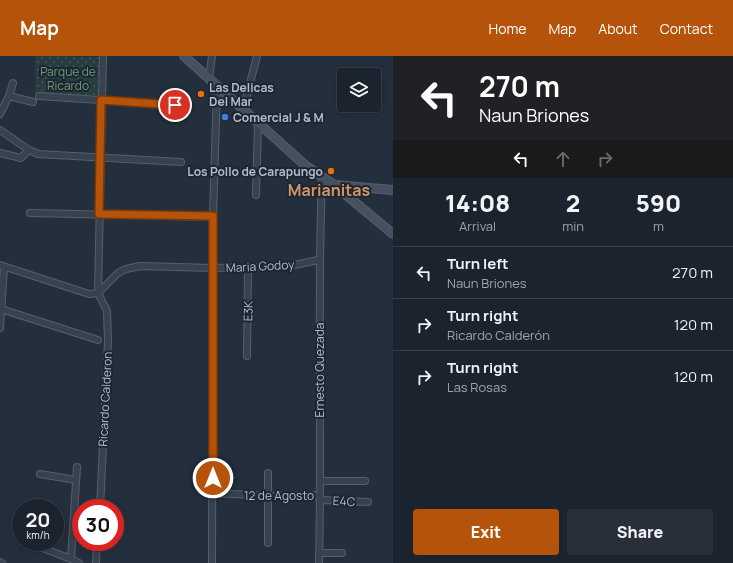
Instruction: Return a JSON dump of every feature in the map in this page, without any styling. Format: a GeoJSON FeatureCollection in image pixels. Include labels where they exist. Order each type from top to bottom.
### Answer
{"type":"FeatureCollection","features":[{"type":"Feature","properties":{"kind":"street"},"geometry":{"type":"LineString","coordinates":[[0,328],[2,266],[89,294],[98,293],[103,56]]}},
{"type":"Feature","properties":{"kind":"street"},"geometry":{"type":"LineString","coordinates":[[180,56],[186,59],[322,177],[334,185],[393,234]]}},
{"type":"Feature","properties":{"kind":"street"},"geometry":{"type":"LineString","coordinates":[[209,79],[212,56]]}},
{"type":"Feature","properties":{"kind":"street"},"geometry":{"type":"LineString","coordinates":[[244,110],[256,56]]}},
{"type":"Feature","properties":{"kind":"street"},"geometry":{"type":"LineString","coordinates":[[0,114],[9,96],[13,83]]}},
{"type":"Feature","properties":{"kind":"street"},"geometry":{"type":"LineString","coordinates":[[212,563],[212,268],[217,86]]}},
{"type":"Feature","properties":{"kind":"street"},"geometry":{"type":"LineString","coordinates":[[9,96],[33,102]]}},
{"type":"Feature","properties":{"kind":"street"},"geometry":{"type":"LineString","coordinates":[[39,96],[175,105]]}},
{"type":"Feature","properties":{"kind":"street"},"geometry":{"type":"LineString","coordinates":[[256,195],[258,123]]}},
{"type":"Feature","properties":{"kind":"street"},"geometry":{"type":"LineString","coordinates":[[0,130],[29,150],[38,154],[181,162]]}},
{"type":"Feature","properties":{"kind":"street"},"geometry":{"type":"LineString","coordinates":[[0,153],[21,158],[29,150]]}},
{"type":"Feature","properties":{"kind":"street","name":"Ernesto Quezada"},"geometry":{"type":"LineString","coordinates":[[319,563],[320,481],[318,260],[322,177]]}},
{"type":"Feature","properties":{"kind":"street"},"geometry":{"type":"LineString","coordinates":[[334,185],[393,190]]}},
{"type":"Feature","properties":{"kind":"street"},"geometry":{"type":"LineString","coordinates":[[353,201],[352,194],[357,187]]}},
{"type":"Feature","properties":{"kind":"street"},"geometry":{"type":"LineString","coordinates":[[30,213],[213,216]]}},
{"type":"Feature","properties":{"kind":"street","name":"Maria Godoy"},"geometry":{"type":"LineString","coordinates":[[98,293],[118,273],[126,269],[140,266],[212,268],[290,266],[318,260]]}},
{"type":"Feature","properties":{"kind":"street","name":"E3K"},"geometry":{"type":"LineString","coordinates":[[247,356],[248,267]]}},
{"type":"Feature","properties":{"kind":"street","name":"Ricardo Calderon"},"geometry":{"type":"LineString","coordinates":[[98,293],[107,311],[108,341],[100,499]]}},
{"type":"Feature","properties":{"kind":"street"},"geometry":{"type":"LineString","coordinates":[[1,309],[98,340]]}},
{"type":"Feature","properties":{"kind":"street"},"geometry":{"type":"LineString","coordinates":[[71,560],[77,467]]}},
{"type":"Feature","properties":{"kind":"street"},"geometry":{"type":"LineString","coordinates":[[268,473],[268,543]]}},
{"type":"Feature","properties":{"kind":"street"},"geometry":{"type":"LineString","coordinates":[[40,474],[76,480]]}},
{"type":"Feature","properties":{"kind":"street"},"geometry":{"type":"LineString","coordinates":[[320,481],[365,481]]}},
{"type":"Feature","properties":{"kind":"street","name":"12 de Agosto"},"geometry":{"type":"LineString","coordinates":[[213,493],[320,497]]}},
{"type":"Feature","properties":{"kind":"street","name":"E4C"},"geometry":{"type":"LineString","coordinates":[[320,497],[368,502]]}},
{"type":"Feature","properties":{"kind":"street"},"geometry":{"type":"LineString","coordinates":[[50,551],[79,563]]}},
{"type":"Feature","properties":{"kind":"street"},"geometry":{"type":"LineString","coordinates":[[96,563],[97,551]]}},
{"type":"Feature","properties":{"kind":"street"},"geometry":{"type":"LineString","coordinates":[[319,553],[342,553]]}},
{"type":"Feature","properties":{"kind":"green space","name":"Parque de Ricardo"},"geometry":{"type":"Polygon","coordinates":[[[35,56],[103,57],[101,100],[35,99],[35,56]]]}},
{"type":"Feature","properties":{"kind":"place","name":"Las Delicas Del Mar"},"geometry":{"type":"Point","coordinates":[201,94]}},
{"type":"Feature","properties":{"kind":"place","name":"Comercial J & M"},"geometry":{"type":"Point","coordinates":[225,117]}},
{"type":"Feature","properties":{"kind":"place","name":"Los Pollo de Carapungo"},"geometry":{"type":"Point","coordinates":[331,171]}},
{"type":"Feature","properties":{"kind":"district","name":"Marianitas"},"geometry":{"type":"Point","coordinates":[329,190]}},
{"type":"Feature","properties":{"kind":"route"},"geometry":{"type":"LineString","coordinates":[[175,105],[101,100],[99,214],[213,216],[213,478]]}}]}
